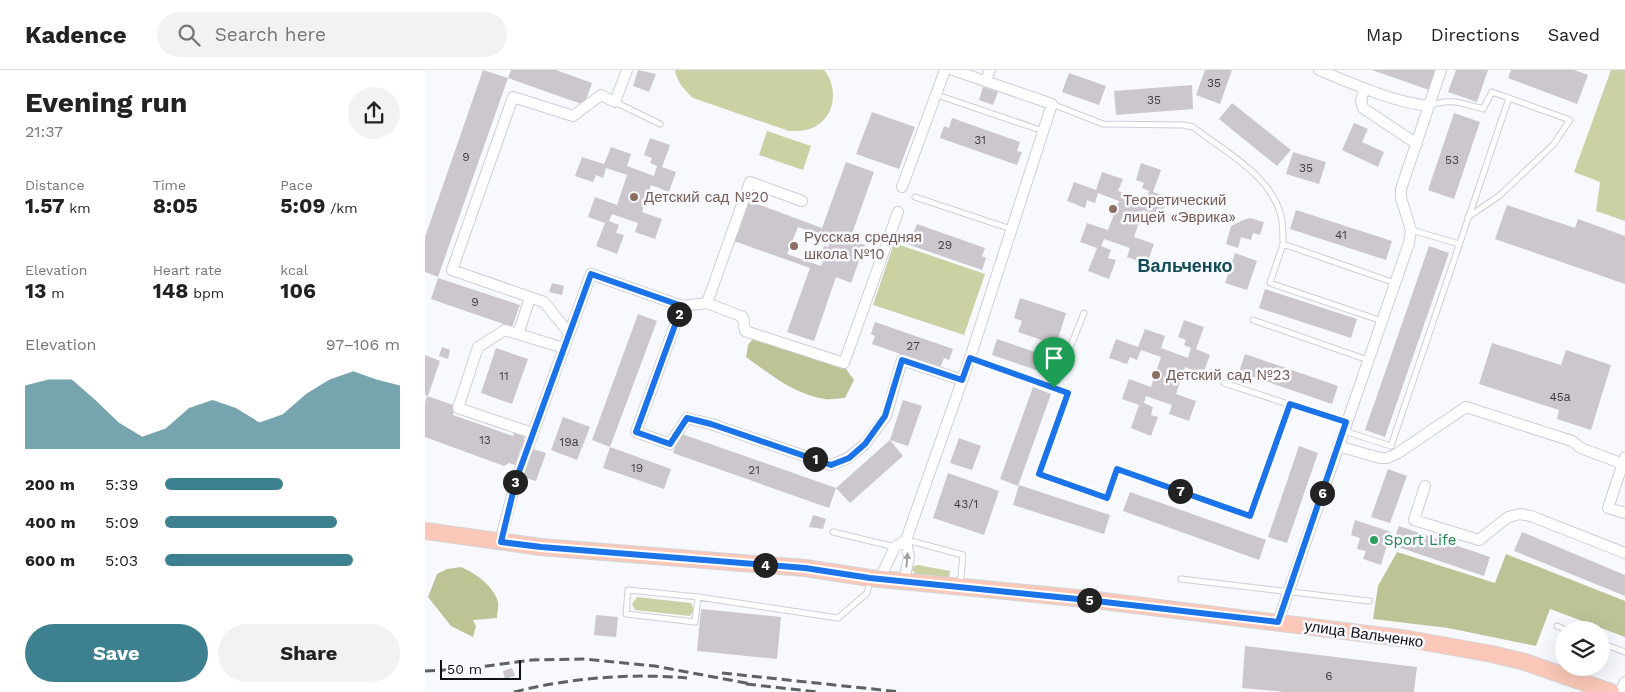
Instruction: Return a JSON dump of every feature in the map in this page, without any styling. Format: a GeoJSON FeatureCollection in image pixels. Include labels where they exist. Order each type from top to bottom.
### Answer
{"type":"FeatureCollection","features":[{"type":"Feature","properties":{"kind":"main road","name":"улица Вальченко"},"geometry":{"type":"LineString","coordinates":[[425,531],[541,547],[805,568],[875,578],[1278,622],[1408,639],[1492,654],[1549,669],[1611,692]]}},
{"type":"Feature","properties":{"kind":"street"},"geometry":{"type":"LineString","coordinates":[[569,334],[544,302],[452,270],[513,97],[573,116],[601,94],[615,102],[627,70]]}},
{"type":"Feature","properties":{"kind":"street"},"geometry":{"type":"LineString","coordinates":[[902,186],[945,70]]}},
{"type":"Feature","properties":{"kind":"street"},"geometry":{"type":"LineString","coordinates":[[905,581],[909,556],[906,540],[970,358],[1052,104],[953,70]]}},
{"type":"Feature","properties":{"kind":"street"},"geometry":{"type":"LineString","coordinates":[[986,82],[990,70]]}},
{"type":"Feature","properties":{"kind":"street"},"geometry":{"type":"LineString","coordinates":[[1319,70],[1364,88],[1416,105],[1429,106]]}},
{"type":"Feature","properties":{"kind":"street"},"geometry":{"type":"LineString","coordinates":[[1278,622],[1409,242],[1411,230],[1401,198],[1401,189],[1441,70]]}},
{"type":"Feature","properties":{"kind":"street"},"geometry":{"type":"LineString","coordinates":[[1364,88],[1361,101],[1363,108],[1417,144]]}},
{"type":"Feature","properties":{"kind":"street"},"geometry":{"type":"LineString","coordinates":[[707,303],[750,182],[801,201]]}},
{"type":"Feature","properties":{"kind":"street"},"geometry":{"type":"LineString","coordinates":[[501,542],[516,480],[591,274],[682,306],[707,303],[743,317],[745,331],[844,363],[898,212]]}},
{"type":"Feature","properties":{"kind":"street"},"geometry":{"type":"LineString","coordinates":[[518,334],[530,298]]}},
{"type":"Feature","properties":{"kind":"street"},"geometry":{"type":"LineString","coordinates":[[682,306],[636,432],[670,444],[687,418],[711,424],[831,465],[849,458],[865,444],[885,416],[902,360],[962,380]]}},
{"type":"Feature","properties":{"kind":"street"},"geometry":{"type":"LineString","coordinates":[[532,433],[458,408],[477,347],[505,330],[564,348]]}},
{"type":"Feature","properties":{"kind":"street"},"geometry":{"type":"LineString","coordinates":[[1338,446],[1371,456],[1387,458],[1398,453],[1466,407],[1572,441],[1581,448],[1624,461],[1608,508],[1625,513]]}},
{"type":"Feature","properties":{"kind":"street"},"geometry":{"type":"LineString","coordinates":[[1425,486],[1414,520],[1479,540],[1508,517],[1520,514],[1531,516],[1625,553]]}},
{"type":"Feature","properties":{"kind":"street"},"geometry":{"type":"LineString","coordinates":[[875,578],[895,547],[906,540]]}},
{"type":"Feature","properties":{"kind":"street"},"geometry":{"type":"LineString","coordinates":[[1620,692],[1625,682]]}},
{"type":"Feature","properties":{"kind":"lane"},"geometry":{"type":"LineString","coordinates":[[1429,106],[1441,102],[1455,101],[1483,109],[1492,92],[1570,120],[1553,145],[1505,190],[1469,217]]}},
{"type":"Feature","properties":{"kind":"lane"},"geometry":{"type":"LineString","coordinates":[[943,97],[1044,131]]}},
{"type":"Feature","properties":{"kind":"lane"},"geometry":{"type":"LineString","coordinates":[[1224,383],[1290,404],[1391,446],[1509,98]]}},
{"type":"Feature","properties":{"kind":"lane"},"geometry":{"type":"LineString","coordinates":[[615,102],[660,124]]}},
{"type":"Feature","properties":{"kind":"lane"},"geometry":{"type":"LineString","coordinates":[[1052,104],[1103,124],[1183,125],[1193,127],[1256,174],[1267,185],[1276,202],[1282,220],[1283,244],[1270,283],[1382,321]]}},
{"type":"Feature","properties":{"kind":"lane"},"geometry":{"type":"LineString","coordinates":[[915,197],[1011,229]]}},
{"type":"Feature","properties":{"kind":"lane"},"geometry":{"type":"LineString","coordinates":[[1411,230],[1459,244]]}},
{"type":"Feature","properties":{"kind":"lane"},"geometry":{"type":"LineString","coordinates":[[1283,244],[1395,283]]}},
{"type":"Feature","properties":{"kind":"lane"},"geometry":{"type":"LineString","coordinates":[[1054,388],[1084,314]]}},
{"type":"Feature","properties":{"kind":"lane"},"geometry":{"type":"LineString","coordinates":[[1253,320],[1368,360]]}},
{"type":"Feature","properties":{"kind":"lane"},"geometry":{"type":"LineString","coordinates":[[970,358],[1068,393],[1039,474],[1107,498],[1117,469],[1250,516],[1290,404]]}},
{"type":"Feature","properties":{"kind":"lane"},"geometry":{"type":"LineString","coordinates":[[833,532],[895,547]]}},
{"type":"Feature","properties":{"kind":"lane"},"geometry":{"type":"LineString","coordinates":[[906,540],[963,555],[960,586]]}},
{"type":"Feature","properties":{"kind":"lane"},"geometry":{"type":"LineString","coordinates":[[698,597],[695,622],[626,614],[628,590],[698,597],[838,618],[867,593],[875,578]]}},
{"type":"Feature","properties":{"kind":"lane"},"geometry":{"type":"LineString","coordinates":[[1181,578],[1369,601]]}},
{"type":"Feature","properties":{"kind":"lane"},"geometry":{"type":"LineString","coordinates":[[1610,646],[1625,652]]}},
{"type":"Feature","properties":{"kind":"green space"},"geometry":{"type":"Polygon","coordinates":[[[675,70],[824,70],[831,84],[833,100],[828,115],[816,126],[806,130],[789,131],[693,98],[679,82],[675,70]]]}},
{"type":"Feature","properties":{"kind":"green space"},"geometry":{"type":"Polygon","coordinates":[[[1611,70],[1625,70],[1625,221],[1596,211],[1600,182],[1574,172],[1611,70]]]}},
{"type":"Feature","properties":{"kind":"green space"},"geometry":{"type":"Polygon","coordinates":[[[767,131],[811,146],[803,170],[759,155],[767,131]]]}},
{"type":"Feature","properties":{"kind":"green space"},"geometry":{"type":"Polygon","coordinates":[[[894,243],[985,274],[964,335],[873,305],[894,243]]]}},
{"type":"Feature","properties":{"kind":"green space"},"geometry":{"type":"Polygon","coordinates":[[[755,336],[844,366],[854,380],[845,398],[828,399],[814,397],[774,377],[746,357],[748,345],[755,336]]]}},
{"type":"Feature","properties":{"kind":"green space"},"geometry":{"type":"Polygon","coordinates":[[[1397,552],[1495,583],[1506,554],[1625,601],[1625,637],[1610,631],[1610,621],[1582,621],[1550,609],[1536,646],[1448,628],[1373,619],[1378,586],[1397,552]]]}},
{"type":"Feature","properties":{"kind":"green space"},"geometry":{"type":"Polygon","coordinates":[[[918,565],[950,571],[949,579],[916,574],[912,570],[914,566],[918,565]]]}},
{"type":"Feature","properties":{"kind":"green space"},"geometry":{"type":"Polygon","coordinates":[[[461,567],[488,585],[498,602],[497,618],[473,620],[476,626],[473,637],[451,626],[428,597],[437,574],[447,569],[461,567]]]}},
{"type":"Feature","properties":{"kind":"green space"},"geometry":{"type":"Polygon","coordinates":[[[637,597],[691,603],[694,610],[690,616],[635,610],[632,604],[637,597]]]}},
{"type":"Feature","properties":{"kind":"building"},"geometry":{"type":"Polygon","coordinates":[[[483,70],[508,78],[438,277],[425,272],[425,237],[483,70]]]}},
{"type":"Feature","properties":{"kind":"building"},"geometry":{"type":"Polygon","coordinates":[[[511,70],[556,70],[592,83],[584,105],[508,78],[511,70]]]}},
{"type":"Feature","properties":{"kind":"building"},"geometry":{"type":"Polygon","coordinates":[[[638,70],[656,74],[649,92],[633,86],[638,70]]]}},
{"type":"Feature","properties":{"kind":"building"},"geometry":{"type":"Polygon","coordinates":[[[1205,70],[1232,70],[1220,104],[1196,95],[1205,70]]]}},
{"type":"Feature","properties":{"kind":"building"},"geometry":{"type":"Polygon","coordinates":[[[1372,70],[1436,70],[1429,90],[1372,70]]]}},
{"type":"Feature","properties":{"kind":"building"},"geometry":{"type":"Polygon","coordinates":[[[1456,70],[1488,70],[1477,102],[1448,92],[1456,70]]]}},
{"type":"Feature","properties":{"kind":"building"},"geometry":{"type":"Polygon","coordinates":[[[1511,70],[1574,70],[1588,75],[1577,104],[1508,78],[1511,70]]]}},
{"type":"Feature","properties":{"kind":"building"},"geometry":{"type":"Polygon","coordinates":[[[1069,73],[1106,86],[1099,105],[1062,92],[1069,73]]]}},
{"type":"Feature","properties":{"kind":"building"},"geometry":{"type":"Polygon","coordinates":[[[1192,85],[1193,109],[1116,115],[1114,91],[1192,85]]]}},
{"type":"Feature","properties":{"kind":"building"},"geometry":{"type":"Polygon","coordinates":[[[983,87],[998,92],[993,105],[979,100],[983,87]]]}},
{"type":"Feature","properties":{"kind":"building"},"geometry":{"type":"Polygon","coordinates":[[[1232,103],[1291,150],[1277,166],[1219,119],[1232,103]]]}},
{"type":"Feature","properties":{"kind":"building"},"geometry":{"type":"Polygon","coordinates":[[[872,112],[915,127],[899,169],[856,154],[872,112]]]}},
{"type":"Feature","properties":{"kind":"building"},"geometry":{"type":"Polygon","coordinates":[[[1454,113],[1480,122],[1454,199],[1428,190],[1454,113]]]}},
{"type":"Feature","properties":{"kind":"building"},"geometry":{"type":"Polygon","coordinates":[[[952,118],[1020,142],[1017,151],[1022,152],[1017,165],[940,138],[944,126],[949,128],[952,118]]]}},
{"type":"Feature","properties":{"kind":"building"},"geometry":{"type":"Polygon","coordinates":[[[1354,123],[1368,129],[1362,142],[1384,152],[1378,167],[1342,150],[1354,123]]]}},
{"type":"Feature","properties":{"kind":"building"},"geometry":{"type":"Polygon","coordinates":[[[650,138],[670,145],[662,167],[676,172],[669,192],[651,185],[642,212],[662,219],[655,239],[635,232],[638,223],[612,214],[609,221],[619,225],[616,233],[624,235],[617,254],[596,246],[605,223],[588,217],[595,197],[617,205],[627,175],[606,168],[603,178],[596,175],[593,182],[575,176],[582,157],[604,164],[611,147],[631,154],[627,166],[654,176],[657,166],[650,163],[652,158],[644,155],[650,138]]]}},
{"type":"Feature","properties":{"kind":"building"},"geometry":{"type":"Polygon","coordinates":[[[1293,152],[1326,162],[1319,184],[1286,174],[1293,152]]]}},
{"type":"Feature","properties":{"kind":"building"},"geometry":{"type":"Polygon","coordinates":[[[846,162],[874,172],[850,239],[865,245],[851,283],[836,277],[814,341],[787,332],[810,268],[734,241],[749,201],[822,228],[846,162]],[[798,227],[787,254],[821,266],[824,258],[820,256],[824,246],[828,247],[831,239],[798,227]]]}},
{"type":"Feature","properties":{"kind":"building"},"geometry":{"type":"Polygon","coordinates":[[[1141,163],[1161,170],[1153,192],[1168,197],[1161,217],[1143,210],[1134,237],[1154,244],[1147,264],[1127,257],[1130,248],[1104,239],[1101,246],[1111,250],[1108,258],[1116,260],[1109,279],[1088,271],[1097,248],[1080,242],[1087,223],[1108,230],[1119,201],[1098,193],[1095,203],[1087,200],[1085,208],[1067,201],[1074,182],[1096,190],[1102,172],[1123,179],[1118,191],[1145,201],[1149,191],[1142,188],[1144,183],[1136,180],[1141,163]]]}},
{"type":"Feature","properties":{"kind":"building"},"geometry":{"type":"Polygon","coordinates":[[[1507,205],[1575,228],[1578,219],[1625,236],[1625,284],[1495,239],[1507,205]]]}},
{"type":"Feature","properties":{"kind":"building"},"geometry":{"type":"Polygon","coordinates":[[[1296,210],[1392,241],[1386,260],[1290,229],[1296,210]]]}},
{"type":"Feature","properties":{"kind":"building"},"geometry":{"type":"Polygon","coordinates":[[[1250,218],[1264,222],[1260,235],[1253,233],[1251,240],[1241,237],[1238,248],[1226,244],[1231,226],[1250,218]]]}},
{"type":"Feature","properties":{"kind":"building"},"geometry":{"type":"Polygon","coordinates":[[[917,224],[985,248],[982,256],[986,258],[982,270],[904,243],[908,232],[913,234],[917,224]]]}},
{"type":"Feature","properties":{"kind":"building"},"geometry":{"type":"Polygon","coordinates":[[[1429,246],[1449,253],[1385,437],[1365,430],[1429,246]]]}},
{"type":"Feature","properties":{"kind":"building"},"geometry":{"type":"Polygon","coordinates":[[[1235,253],[1257,261],[1247,290],[1225,283],[1235,253]]]}},
{"type":"Feature","properties":{"kind":"building"},"geometry":{"type":"Polygon","coordinates":[[[438,278],[520,305],[512,327],[431,299],[438,278]]]}},
{"type":"Feature","properties":{"kind":"building"},"geometry":{"type":"Polygon","coordinates":[[[552,283],[564,286],[562,295],[549,292],[552,283]]]}},
{"type":"Feature","properties":{"kind":"building"},"geometry":{"type":"Polygon","coordinates":[[[1265,289],[1357,319],[1351,338],[1259,308],[1265,289]]]}},
{"type":"Feature","properties":{"kind":"building"},"geometry":{"type":"Polygon","coordinates":[[[1020,298],[1066,313],[1056,345],[1018,332],[1022,321],[1014,318],[1020,298]]]}},
{"type":"Feature","properties":{"kind":"building"},"geometry":{"type":"Polygon","coordinates":[[[638,314],[657,321],[610,447],[592,440],[638,314]]]}},
{"type":"Feature","properties":{"kind":"building"},"geometry":{"type":"Polygon","coordinates":[[[1184,320],[1204,327],[1196,349],[1210,355],[1203,374],[1185,367],[1176,394],[1196,401],[1189,421],[1169,414],[1172,405],[1146,396],[1144,403],[1153,407],[1151,415],[1158,417],[1151,436],[1131,428],[1139,405],[1122,399],[1129,379],[1151,387],[1161,357],[1141,350],[1137,360],[1130,357],[1127,364],[1109,358],[1116,339],[1138,347],[1145,329],[1165,336],[1161,348],[1188,358],[1191,348],[1184,345],[1186,340],[1178,337],[1184,320]]]}},
{"type":"Feature","properties":{"kind":"building"},"geometry":{"type":"Polygon","coordinates":[[[875,322],[953,349],[949,360],[944,358],[940,368],[872,344],[875,336],[871,334],[875,322]]]}},
{"type":"Feature","properties":{"kind":"building"},"geometry":{"type":"Polygon","coordinates":[[[997,339],[1053,358],[1048,374],[992,355],[997,339]]]}},
{"type":"Feature","properties":{"kind":"building"},"geometry":{"type":"Polygon","coordinates":[[[1492,343],[1561,365],[1566,350],[1611,365],[1591,430],[1557,419],[1559,410],[1479,384],[1492,343]]]}},
{"type":"Feature","properties":{"kind":"building"},"geometry":{"type":"Polygon","coordinates":[[[442,347],[450,350],[448,359],[439,356],[442,347]]]}},
{"type":"Feature","properties":{"kind":"building"},"geometry":{"type":"Polygon","coordinates":[[[496,348],[528,359],[512,404],[481,393],[496,348]]]}},
{"type":"Feature","properties":{"kind":"building"},"geometry":{"type":"Polygon","coordinates":[[[1245,354],[1338,386],[1332,404],[1239,372],[1245,354]]]}},
{"type":"Feature","properties":{"kind":"building"},"geometry":{"type":"Polygon","coordinates":[[[425,355],[440,361],[428,396],[425,395],[425,355]]]}},
{"type":"Feature","properties":{"kind":"building"},"geometry":{"type":"Polygon","coordinates":[[[1033,387],[1051,394],[1018,486],[1000,479],[1033,387]]]}},
{"type":"Feature","properties":{"kind":"building"},"geometry":{"type":"Polygon","coordinates":[[[427,396],[456,406],[453,415],[513,436],[515,430],[524,435],[524,441],[526,442],[523,449],[521,448],[515,465],[509,463],[504,466],[425,437],[425,403],[427,396]]]}},
{"type":"Feature","properties":{"kind":"building"},"geometry":{"type":"Polygon","coordinates":[[[903,400],[922,406],[908,446],[890,440],[903,400]]]}},
{"type":"Feature","properties":{"kind":"building"},"geometry":{"type":"Polygon","coordinates":[[[563,417],[590,427],[577,460],[551,450],[563,417]]]}},
{"type":"Feature","properties":{"kind":"building"},"geometry":{"type":"Polygon","coordinates":[[[679,433],[836,488],[829,508],[673,453],[679,433]]]}},
{"type":"Feature","properties":{"kind":"building"},"geometry":{"type":"Polygon","coordinates":[[[959,438],[981,446],[972,470],[950,463],[959,438]]]}},
{"type":"Feature","properties":{"kind":"building"},"geometry":{"type":"Polygon","coordinates":[[[890,440],[903,456],[850,503],[836,488],[890,440]]]}},
{"type":"Feature","properties":{"kind":"building"},"geometry":{"type":"Polygon","coordinates":[[[1299,446],[1318,453],[1287,543],[1268,537],[1299,446]]]}},
{"type":"Feature","properties":{"kind":"building"},"geometry":{"type":"Polygon","coordinates":[[[610,447],[671,469],[664,489],[603,468],[610,447]]]}},
{"type":"Feature","properties":{"kind":"building"},"geometry":{"type":"Polygon","coordinates":[[[530,448],[546,453],[536,481],[520,476],[530,448]]]}},
{"type":"Feature","properties":{"kind":"building"},"geometry":{"type":"Polygon","coordinates":[[[1388,469],[1407,476],[1390,523],[1371,517],[1388,469]]]}},
{"type":"Feature","properties":{"kind":"building"},"geometry":{"type":"Polygon","coordinates":[[[948,473],[999,491],[984,535],[933,518],[948,473]]]}},
{"type":"Feature","properties":{"kind":"building"},"geometry":{"type":"Polygon","coordinates":[[[1019,485],[1110,515],[1104,534],[1013,505],[1019,485]]]}},
{"type":"Feature","properties":{"kind":"building"},"geometry":{"type":"Polygon","coordinates":[[[1130,492],[1266,540],[1259,560],[1123,511],[1130,492]]]}},
{"type":"Feature","properties":{"kind":"building"},"geometry":{"type":"Polygon","coordinates":[[[813,515],[826,519],[823,529],[809,527],[813,515]]]}},
{"type":"Feature","properties":{"kind":"building","name":"Sport Life"},"geometry":{"type":"Polygon","coordinates":[[[1355,520],[1391,532],[1381,565],[1363,559],[1366,551],[1357,549],[1360,538],[1351,535],[1355,520]]]}},
{"type":"Feature","properties":{"kind":"building"},"geometry":{"type":"Polygon","coordinates":[[[1399,526],[1490,557],[1484,576],[1392,545],[1399,526]]]}},
{"type":"Feature","properties":{"kind":"building"},"geometry":{"type":"Polygon","coordinates":[[[1522,532],[1625,575],[1625,596],[1514,551],[1522,532]]]}},
{"type":"Feature","properties":{"kind":"building"},"geometry":{"type":"Polygon","coordinates":[[[701,609],[781,617],[777,659],[697,651],[701,609]]]}},
{"type":"Feature","properties":{"kind":"building"},"geometry":{"type":"Polygon","coordinates":[[[596,615],[618,617],[616,637],[594,635],[596,615]]]}},
{"type":"Feature","properties":{"kind":"building"},"geometry":{"type":"Polygon","coordinates":[[[1245,646],[1417,667],[1414,692],[1285,692],[1242,688],[1245,646]]]}},
{"type":"Feature","properties":{"kind":"building"},"geometry":{"type":"Polygon","coordinates":[[[512,668],[515,676],[505,679],[503,671],[512,668]]]}},
{"type":"Feature","properties":{"kind":"railway"},"geometry":{"type":"LineString","coordinates":[[425,671],[464,669],[532,660],[583,659],[655,666],[751,684]]}},
{"type":"Feature","properties":{"kind":"railway"},"geometry":{"type":"LineString","coordinates":[[722,673],[901,692]]}},
{"type":"Feature","properties":{"kind":"railway"},"geometry":{"type":"LineString","coordinates":[[514,692],[556,683],[600,678],[644,676],[687,678]]}},
{"type":"Feature","properties":{"kind":"railway"},"geometry":{"type":"LineString","coordinates":[[746,684],[818,692]]}},
{"type":"Feature","properties":{"kind":"place","name":"Детский сад №20"},"geometry":{"type":"Point","coordinates":[634,197]}},
{"type":"Feature","properties":{"kind":"place","name":"Теоретический лицей «Эврика»"},"geometry":{"type":"Point","coordinates":[1113,209]}},
{"type":"Feature","properties":{"kind":"place","name":"Русская средняя школа №10"},"geometry":{"type":"Point","coordinates":[794,246]}},
{"type":"Feature","properties":{"kind":"place","name":"Детский сад №23"},"geometry":{"type":"Point","coordinates":[1156,375]}},
{"type":"Feature","properties":{"kind":"place","name":"Sport Life"},"geometry":{"type":"Point","coordinates":[1374,540]}},
{"type":"Feature","properties":{"kind":"district","name":"Вальченко"},"geometry":{"type":"Point","coordinates":[1185,266]}},
{"type":"Feature","properties":{"kind":"route"},"geometry":{"type":"LineString","coordinates":[[591,274],[682,306],[636,432],[670,444],[687,418],[711,424],[831,465],[849,458],[865,444],[885,416],[902,360],[962,380],[970,358],[1054,388],[1068,393],[1039,474],[1107,498],[1117,469],[1250,516],[1290,404],[1346,422],[1278,622],[960,586],[870,578],[805,568],[541,547],[501,542],[503,527],[516,480],[591,274]]}}]}
